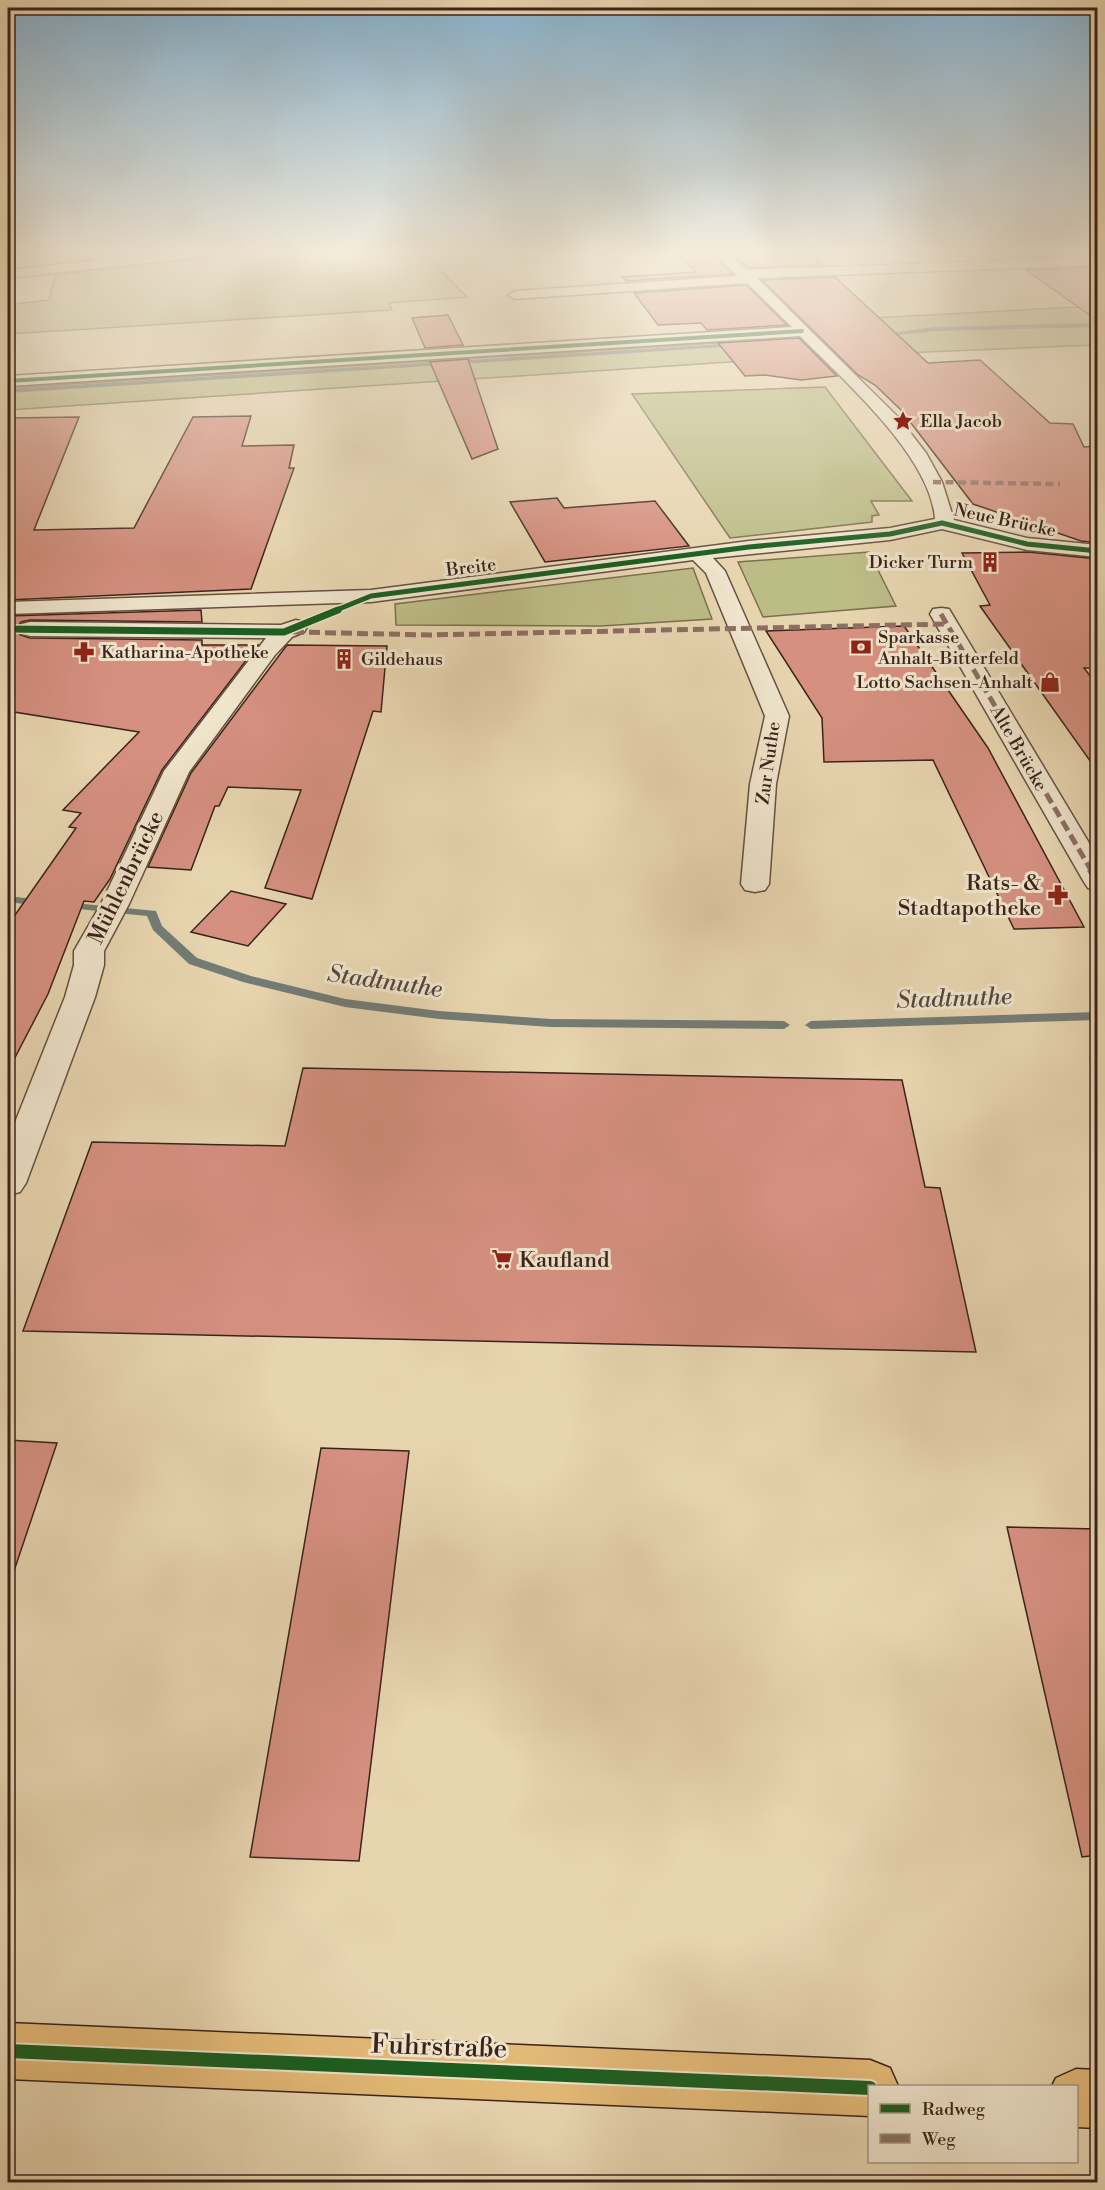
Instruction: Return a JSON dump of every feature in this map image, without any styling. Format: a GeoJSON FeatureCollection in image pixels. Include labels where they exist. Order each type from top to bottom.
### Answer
{"type":"FeatureCollection","features":[{"type":"Feature","properties":{"kind":"main road","name":"Fuhrstraße"},"geometry":{"type":"LineString","coordinates":[[8,2051],[868,2088]]}},
{"type":"Feature","properties":{"kind":"main road"},"geometry":{"type":"LineString","coordinates":[[1078,2098],[1098,2099]]}},
{"type":"Feature","properties":{"kind":"street"},"geometry":{"type":"LineString","coordinates":[[8,381],[448,356]]}},
{"type":"Feature","properties":{"kind":"street"},"geometry":{"type":"LineString","coordinates":[[827,356],[892,421],[916,453],[933,482],[944,510],[946,518],[942,523]]}},
{"type":"Feature","properties":{"kind":"street","name":"Neue Brücke"},"geometry":{"type":"LineString","coordinates":[[942,523],[1027,544],[1098,551]]}},
{"type":"Feature","properties":{"kind":"street","name":"Breite"},"geometry":{"type":"LineString","coordinates":[[8,608],[371,596],[698,554],[890,534],[942,523]]}},
{"type":"Feature","properties":{"kind":"street","name":"Zur Nuthe"},"geometry":{"type":"LineString","coordinates":[[698,554],[715,571],[777,716],[763,784],[755,884]]}},
{"type":"Feature","properties":{"kind":"street","name":"Breite"},"geometry":{"type":"LineString","coordinates":[[8,629],[284,632],[371,596]]}},
{"type":"Feature","properties":{"kind":"street","name":"Alte Brücke"},"geometry":{"type":"LineString","coordinates":[[941,614],[1098,882]]}},
{"type":"Feature","properties":{"kind":"street","name":"Mühlenbrücke"},"geometry":{"type":"LineString","coordinates":[[8,1183],[80,997],[89,965],[88,951],[177,771],[267,650],[284,632]]}},
{"type":"Feature","properties":{"kind":"green space"},"geometry":{"type":"Polygon","coordinates":[[[508,356],[824,356],[8,410],[8,388],[508,356]]]}},
{"type":"Feature","properties":{"kind":"green space"},"geometry":{"type":"Polygon","coordinates":[[[825,387],[912,501],[871,501],[879,515],[872,516],[872,522],[730,538],[632,394],[825,387]]]}},
{"type":"Feature","properties":{"kind":"green space"},"geometry":{"type":"Polygon","coordinates":[[[869,552],[896,606],[763,617],[738,562],[869,552]]]}},
{"type":"Feature","properties":{"kind":"green space"},"geometry":{"type":"Polygon","coordinates":[[[693,568],[712,619],[601,626],[396,625],[395,604],[693,568]]]}},
{"type":"Feature","properties":{"kind":"building"},"geometry":{"type":"Polygon","coordinates":[[[729,356],[817,356],[837,376],[801,380],[765,375],[745,376],[729,356]]]}},
{"type":"Feature","properties":{"kind":"building"},"geometry":{"type":"Polygon","coordinates":[[[839,356],[921,356],[928,363],[980,360],[1050,423],[1073,424],[1084,447],[1098,446],[1098,543],[1081,541],[973,504],[901,410],[875,385],[858,375],[839,356]]]}},
{"type":"Feature","properties":{"kind":"building"},"geometry":{"type":"Polygon","coordinates":[[[468,359],[498,449],[472,459],[430,362],[468,359]]]}},
{"type":"Feature","properties":{"kind":"building"},"geometry":{"type":"Polygon","coordinates":[[[251,416],[242,446],[294,445],[289,468],[294,468],[251,589],[8,600],[8,418],[79,417],[34,530],[134,528],[193,417],[251,416]]]}},
{"type":"Feature","properties":{"kind":"building"},"geometry":{"type":"Polygon","coordinates":[[[557,498],[564,508],[655,501],[689,546],[545,562],[510,502],[557,498]]]}},
{"type":"Feature","properties":{"kind":"building"},"geometry":{"type":"Polygon","coordinates":[[[1028,552],[1098,559],[1098,668],[1084,668],[1098,686],[1098,772],[980,606],[990,605],[962,553],[1028,552]]]}},
{"type":"Feature","properties":{"kind":"building"},"geometry":{"type":"Polygon","coordinates":[[[201,610],[202,622],[30,620],[21,622],[17,628],[20,635],[30,638],[202,640],[202,645],[258,645],[162,770],[110,879],[94,902],[84,901],[48,994],[8,1071],[8,925],[76,828],[69,827],[81,813],[63,810],[139,732],[8,711],[8,616],[201,610]]]}},
{"type":"Feature","properties":{"kind":"building"},"geometry":{"type":"Polygon","coordinates":[[[904,626],[988,748],[1084,927],[1014,929],[933,760],[824,762],[822,718],[766,631],[904,626]]]}},
{"type":"Feature","properties":{"kind":"building"},"geometry":{"type":"Polygon","coordinates":[[[287,645],[387,646],[381,712],[373,711],[312,899],[265,888],[301,790],[228,787],[219,806],[215,806],[191,870],[148,867],[191,773],[287,645]]]}},
{"type":"Feature","properties":{"kind":"building"},"geometry":{"type":"Polygon","coordinates":[[[231,891],[286,904],[248,946],[191,932],[231,891]]]}},
{"type":"Feature","properties":{"kind":"building","name":"Kaufland"},"geometry":{"type":"Polygon","coordinates":[[[303,1068],[902,1080],[925,1187],[940,1188],[976,1352],[23,1331],[92,1142],[285,1146],[303,1068]]]}},
{"type":"Feature","properties":{"kind":"building"},"geometry":{"type":"Polygon","coordinates":[[[8,1440],[57,1443],[14,1571],[8,1570],[8,1440]]]}},
{"type":"Feature","properties":{"kind":"building"},"geometry":{"type":"Polygon","coordinates":[[[321,1448],[409,1451],[359,1861],[250,1857],[321,1448]]]}},
{"type":"Feature","properties":{"kind":"building"},"geometry":{"type":"Polygon","coordinates":[[[1007,1527],[1098,1529],[1098,1855],[1082,1857],[1007,1527]]]}},
{"type":"Feature","properties":{"kind":"waterway"},"geometry":{"type":"LineString","coordinates":[[8,391],[561,356]]}},
{"type":"Feature","properties":{"kind":"waterway","name":"Stadtnuthe"},"geometry":{"type":"LineString","coordinates":[[8,899],[41,903]]}},
{"type":"Feature","properties":{"kind":"waterway","name":"Stadtnuthe"},"geometry":{"type":"LineString","coordinates":[[63,905],[152,913],[157,927],[193,961],[247,979],[345,1003],[439,1015],[551,1023],[784,1025]]}},
{"type":"Feature","properties":{"kind":"waterway","name":"Stadtnuthe"},"geometry":{"type":"LineString","coordinates":[[811,1025],[1098,1016]]}},
{"type":"Feature","properties":{"kind":"marked path"},"geometry":{"type":"LineString","coordinates":[[933,482],[1060,484]]}},
{"type":"Feature","properties":{"kind":"marked path"},"geometry":{"type":"LineString","coordinates":[[941,614],[1098,882]]}},
{"type":"Feature","properties":{"kind":"marked path"},"geometry":{"type":"LineString","coordinates":[[293,632],[430,635],[947,624]]}},
{"type":"Feature","properties":{"kind":"marked path"},"geometry":{"type":"LineString","coordinates":[[1090,1060],[1098,1058]]}},
{"type":"Feature","properties":{"kind":"cycle path"},"geometry":{"type":"LineString","coordinates":[[8,381],[402,356]]}},
{"type":"Feature","properties":{"kind":"cycle path"},"geometry":{"type":"LineString","coordinates":[[8,629],[284,632],[371,596],[749,547],[890,534],[942,523],[1027,544],[1098,551]]}},
{"type":"Feature","properties":{"kind":"cycle path"},"geometry":{"type":"LineString","coordinates":[[8,2051],[868,2088]]}},
{"type":"Feature","properties":{"kind":"place","name":"Ella Jacob"},"geometry":{"type":"Point","coordinates":[903,421]}},
{"type":"Feature","properties":{"kind":"place","name":"Dicker Turm"},"geometry":{"type":"Point","coordinates":[990,562]}},
{"type":"Feature","properties":{"kind":"place","name":"Sparkasse Anhalt-Bitterfeld"},"geometry":{"type":"Point","coordinates":[861,647]}},
{"type":"Feature","properties":{"kind":"place","name":"Katharina-Apotheke"},"geometry":{"type":"Point","coordinates":[84,652]}},
{"type":"Feature","properties":{"kind":"place","name":"Gildehaus"},"geometry":{"type":"Point","coordinates":[344,659]}},
{"type":"Feature","properties":{"kind":"place","name":"Lotto Sachsen-Anhalt"},"geometry":{"type":"Point","coordinates":[1050,682]}},
{"type":"Feature","properties":{"kind":"place","name":"Rats- & Stadtapotheke"},"geometry":{"type":"Point","coordinates":[1058,895]}},
{"type":"Feature","properties":{"kind":"place","name":"Kaufland"},"geometry":{"type":"Point","coordinates":[502,1259]}}]}
